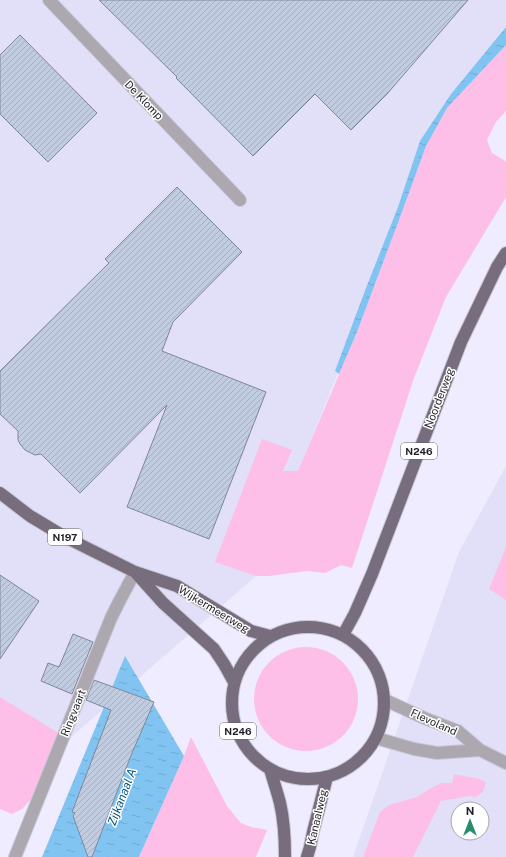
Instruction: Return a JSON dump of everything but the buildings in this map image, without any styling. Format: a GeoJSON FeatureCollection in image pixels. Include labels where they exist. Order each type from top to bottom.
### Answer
{"type":"FeatureCollection","features":[{"type":"Feature","properties":{"kind":"main road","name":"Noorderweg"},"geometry":{"type":"LineString","coordinates":[[343,635],[372,574],[461,342],[496,267],[506,253]]}},
{"type":"Feature","properties":{"kind":"main road","name":"Wijkermeerweg"},"geometry":{"type":"LineString","coordinates":[[0,493],[30,516],[65,537],[135,572],[177,586],[251,631],[270,636]]}},
{"type":"Feature","properties":{"kind":"main road","name":"Wijkermeerweg"},"geometry":{"type":"LineString","coordinates":[[135,572],[163,603],[214,649],[234,682]]}},
{"type":"Feature","properties":{"kind":"main road","name":"N246"},"geometry":{"type":"LineString","coordinates":[[319,627],[343,635],[360,646],[373,662],[381,680],[385,700],[383,720],[376,738],[356,763],[327,777],[308,779],[288,776],[270,769],[254,757],[242,741],[234,722],[231,702],[234,682],[242,664],[255,648],[270,636],[294,628],[319,627]]}},
{"type":"Feature","properties":{"kind":"main road"},"geometry":{"type":"LineString","coordinates":[[270,769],[282,812],[285,857]]}},
{"type":"Feature","properties":{"kind":"main road","name":"Kanaalweg"},"geometry":{"type":"LineString","coordinates":[[307,857],[312,832],[327,777]]}},
{"type":"Feature","properties":{"kind":"street","name":"De Klomp"},"geometry":{"type":"LineString","coordinates":[[49,0],[240,200]]}},
{"type":"Feature","properties":{"kind":"street","name":"Ringvaart"},"geometry":{"type":"LineString","coordinates":[[15,857],[111,618],[135,572]]}},
{"type":"Feature","properties":{"kind":"street","name":"Flevoland"},"geometry":{"type":"LineString","coordinates":[[385,700],[424,718],[458,731],[480,750],[506,763]]}},
{"type":"Feature","properties":{"kind":"street","name":"Flevoland"},"geometry":{"type":"LineString","coordinates":[[376,738],[437,753],[480,750]]}},
{"type":"Feature","properties":{"kind":"shaded area"},"geometry":{"type":"Polygon","coordinates":[[[0,0],[506,0],[506,26],[440,120],[256,576],[0,799],[0,0]]]}},
{"type":"Feature","properties":{"kind":"shaded area"},"geometry":{"type":"Polygon","coordinates":[[[506,45],[506,111],[496,122],[487,140],[492,153],[506,162],[506,197],[446,297],[414,378],[352,568],[341,565],[325,573],[307,571],[269,576],[256,576],[215,562],[262,439],[292,450],[283,471],[298,471],[357,332],[426,146],[447,108],[506,45]]]}},
{"type":"Feature","properties":{"kind":"shaded area"},"geometry":{"type":"Polygon","coordinates":[[[506,466],[506,857],[353,857],[459,552],[506,466]]]}},
{"type":"Feature","properties":{"kind":"shaded area"},"geometry":{"type":"Polygon","coordinates":[[[506,547],[506,600],[489,589],[506,547]]]}},
{"type":"Feature","properties":{"kind":"shaded area"},"geometry":{"type":"Polygon","coordinates":[[[306,647],[326,651],[343,662],[354,679],[358,699],[354,719],[343,736],[326,747],[306,751],[286,747],[269,736],[258,719],[254,699],[258,679],[269,662],[286,651],[306,647]]]}},
{"type":"Feature","properties":{"kind":"shaded area"},"geometry":{"type":"Polygon","coordinates":[[[0,697],[60,734],[33,797],[22,809],[12,814],[0,809],[0,697]]]}},
{"type":"Feature","properties":{"kind":"shaded area"},"geometry":{"type":"Polygon","coordinates":[[[191,737],[227,806],[235,816],[241,823],[251,827],[267,830],[256,857],[139,857],[191,737]]]}},
{"type":"Feature","properties":{"kind":"shaded area"},"geometry":{"type":"Polygon","coordinates":[[[454,774],[480,779],[486,782],[483,792],[476,797],[471,796],[441,801],[413,857],[363,857],[380,812],[389,805],[417,797],[442,783],[452,783],[454,774]]]}},
{"type":"Feature","properties":{"kind":"water"},"geometry":{"type":"Polygon","coordinates":[[[506,27],[506,45],[447,108],[426,146],[357,332],[339,374],[335,371],[398,207],[420,141],[451,94],[506,27]]]}},
{"type":"Feature","properties":{"kind":"water","name":"Zijkanaal A"},"geometry":{"type":"Polygon","coordinates":[[[125,656],[184,756],[139,857],[42,857],[125,656]]]}}]}
